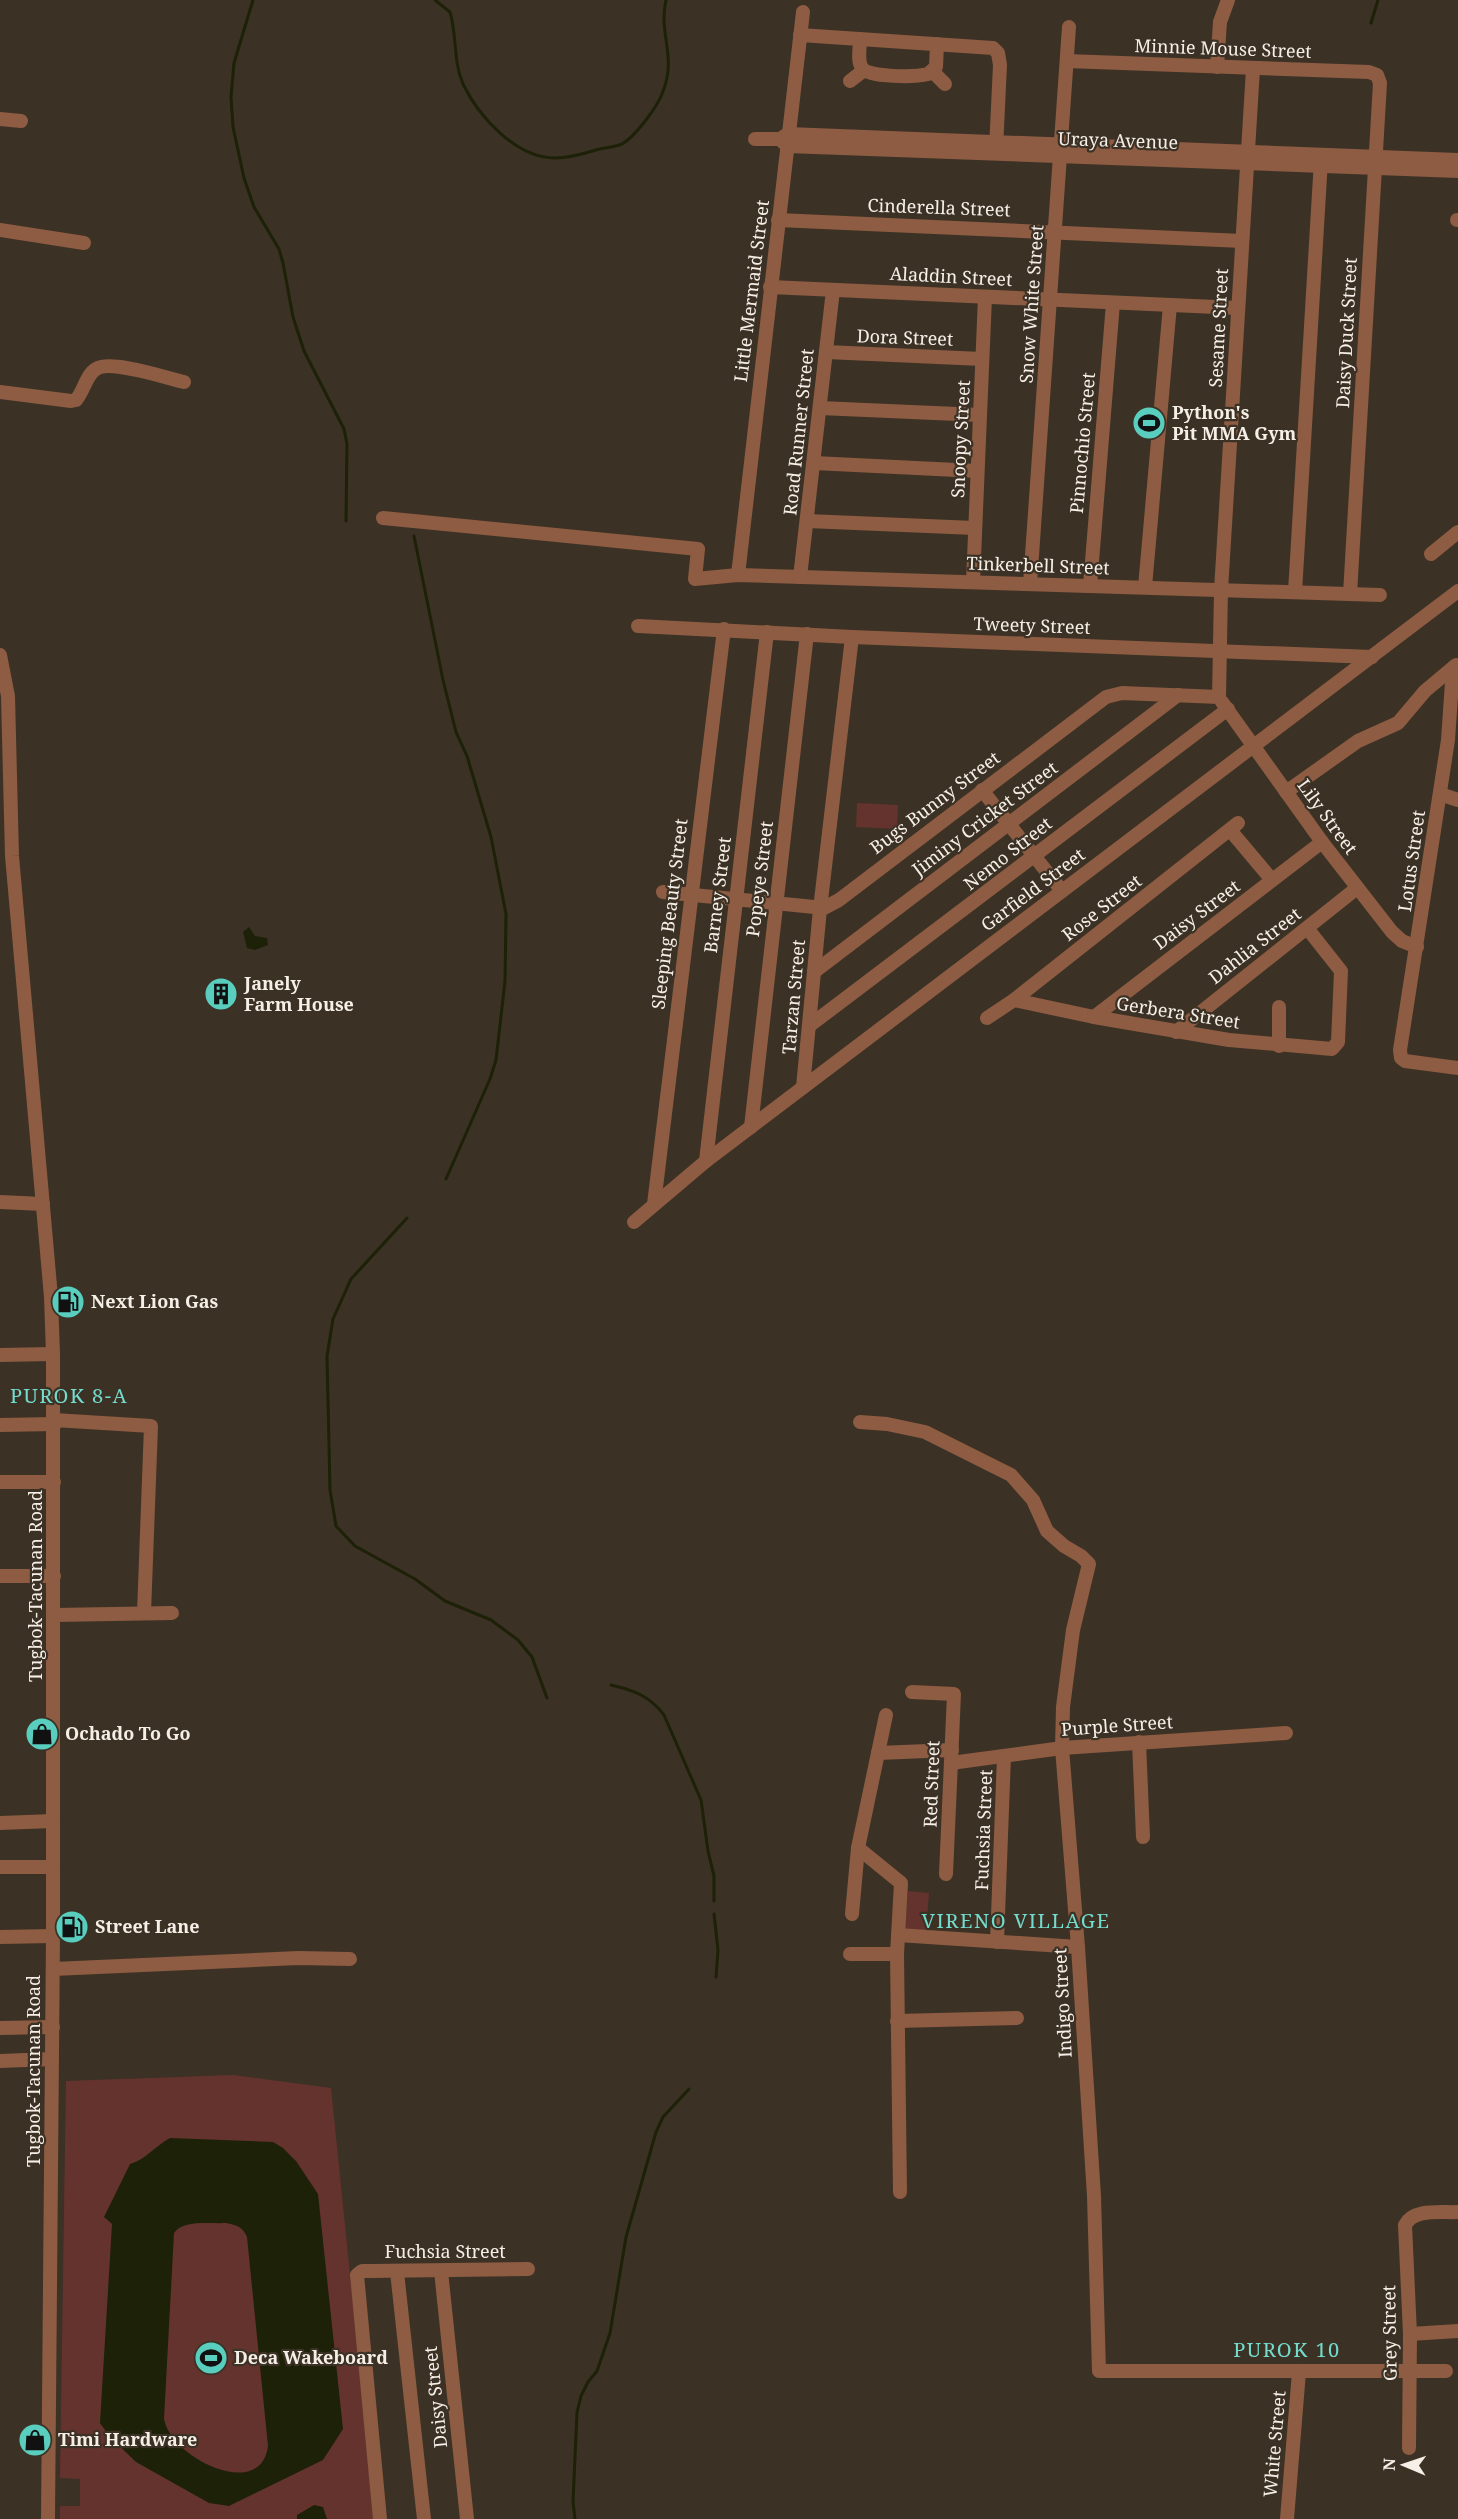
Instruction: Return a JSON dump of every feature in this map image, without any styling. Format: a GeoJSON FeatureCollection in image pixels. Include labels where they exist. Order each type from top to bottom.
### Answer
{"type":"FeatureCollection","features":[{"type":"Feature","properties":{"kind":"street"},"geometry":{"type":"LineString","coordinates":[[1216,67],[1220,22],[1228,0]]}},
{"type":"Feature","properties":{"kind":"street","name":"Little Mermaid Street"},"geometry":{"type":"LineString","coordinates":[[738,575],[785,140],[802,12]]}},
{"type":"Feature","properties":{"kind":"street","name":"Snow White Street"},"geometry":{"type":"LineString","coordinates":[[1030,584],[1069,27]]}},
{"type":"Feature","properties":{"kind":"street"},"geometry":{"type":"LineString","coordinates":[[800,35],[937,45],[989,46],[998,53],[1000,65],[996,148]]}},
{"type":"Feature","properties":{"kind":"street"},"geometry":{"type":"LineString","coordinates":[[860,39],[859,60],[863,71]]}},
{"type":"Feature","properties":{"kind":"street"},"geometry":{"type":"LineString","coordinates":[[933,72],[937,61],[937,45]]}},
{"type":"Feature","properties":{"kind":"street","name":"Minnie Mouse Street"},"geometry":{"type":"LineString","coordinates":[[1067,61],[1369,72],[1377,75]]}},
{"type":"Feature","properties":{"kind":"street","name":"Sesame Street"},"geometry":{"type":"LineString","coordinates":[[1219,697],[1221,590],[1253,69]]}},
{"type":"Feature","properties":{"kind":"street"},"geometry":{"type":"LineString","coordinates":[[863,71],[874,75],[923,75],[933,72]]}},
{"type":"Feature","properties":{"kind":"street"},"geometry":{"type":"LineString","coordinates":[[850,81],[863,71]]}},
{"type":"Feature","properties":{"kind":"street"},"geometry":{"type":"LineString","coordinates":[[933,72],[945,84]]}},
{"type":"Feature","properties":{"kind":"street","name":"Daisy Duck Street"},"geometry":{"type":"LineString","coordinates":[[1350,594],[1380,83],[1377,75]]}},
{"type":"Feature","properties":{"kind":"street"},"geometry":{"type":"LineString","coordinates":[[0,119],[21,121]]}},
{"type":"Feature","properties":{"kind":"street","name":"Uraya Avenue"},"geometry":{"type":"LineString","coordinates":[[755,139],[1457,166]]}},
{"type":"Feature","properties":{"kind":"street"},"geometry":{"type":"LineString","coordinates":[[1457,166],[1458,149]]}},
{"type":"Feature","properties":{"kind":"street","name":"Daisy Duck Street"},"geometry":{"type":"LineString","coordinates":[[1295,592],[1321,161]]}},
{"type":"Feature","properties":{"kind":"street","name":"Cinderella Street"},"geometry":{"type":"LineString","coordinates":[[778,220],[1242,241]]}},
{"type":"Feature","properties":{"kind":"street"},"geometry":{"type":"LineString","coordinates":[[0,230],[84,243]]}},
{"type":"Feature","properties":{"kind":"street","name":"Aladdin Street"},"geometry":{"type":"LineString","coordinates":[[770,287],[1238,308]]}},
{"type":"Feature","properties":{"kind":"street","name":"Road Runner Street"},"geometry":{"type":"LineString","coordinates":[[800,577],[833,290]]}},
{"type":"Feature","properties":{"kind":"street","name":"Snoopy Street"},"geometry":{"type":"LineString","coordinates":[[973,582],[985,297]]}},
{"type":"Feature","properties":{"kind":"street","name":"Pinnochio Street"},"geometry":{"type":"LineString","coordinates":[[1090,586],[1113,303]]}},
{"type":"Feature","properties":{"kind":"street"},"geometry":{"type":"LineString","coordinates":[[1145,588],[1170,305]]}},
{"type":"Feature","properties":{"kind":"street","name":"Dora Street"},"geometry":{"type":"LineString","coordinates":[[826,352],[982,359]]}},
{"type":"Feature","properties":{"kind":"street"},"geometry":{"type":"LineString","coordinates":[[0,392],[76,400],[91,373],[103,366],[121,367],[184,382]]}},
{"type":"Feature","properties":{"kind":"street"},"geometry":{"type":"LineString","coordinates":[[820,408],[980,416]]}},
{"type":"Feature","properties":{"kind":"street"},"geometry":{"type":"LineString","coordinates":[[814,463],[978,471]]}},
{"type":"Feature","properties":{"kind":"street","name":"Tinkerbell Street"},"geometry":{"type":"LineString","coordinates":[[383,518],[698,549],[695,579],[738,575],[1380,595]]}},
{"type":"Feature","properties":{"kind":"street"},"geometry":{"type":"LineString","coordinates":[[807,521],[975,528]]}},
{"type":"Feature","properties":{"kind":"street"},"geometry":{"type":"LineString","coordinates":[[1431,554],[1458,532]]}},
{"type":"Feature","properties":{"kind":"street","name":"Garfield Street"},"geometry":{"type":"LineString","coordinates":[[634,1222],[705,1161],[1458,591]]}},
{"type":"Feature","properties":{"kind":"street","name":"Tweety Street"},"geometry":{"type":"LineString","coordinates":[[638,626],[852,637],[1372,657]]}},
{"type":"Feature","properties":{"kind":"street","name":"Sleeping Beauty Street"},"geometry":{"type":"LineString","coordinates":[[654,1204],[724,629]]}},
{"type":"Feature","properties":{"kind":"street","name":"Barney Street"},"geometry":{"type":"LineString","coordinates":[[705,1161],[767,632]]}},
{"type":"Feature","properties":{"kind":"street","name":"Popeye Street"},"geometry":{"type":"LineString","coordinates":[[751,1127],[807,634]]}},
{"type":"Feature","properties":{"kind":"street"},"geometry":{"type":"LineString","coordinates":[[663,892],[820,909],[852,637]]}},
{"type":"Feature","properties":{"kind":"street","name":"Tugbok-Tacunan Road"},"geometry":{"type":"LineString","coordinates":[[0,655],[9,696],[5,738],[6,856],[43,1200],[53,1354],[53,2027],[48,2519]]}},
{"type":"Feature","properties":{"kind":"street"},"geometry":{"type":"LineString","coordinates":[[1286,792],[1358,741],[1398,723],[1425,692],[1456,666]]}},
{"type":"Feature","properties":{"kind":"street","name":"Lotus Street"},"geometry":{"type":"LineString","coordinates":[[1456,666],[1453,741],[1440,794],[1400,1050],[1401,1058],[1408,1062],[1458,1068]]}},
{"type":"Feature","properties":{"kind":"street","name":"Bugs Bunny Street"},"geometry":{"type":"LineString","coordinates":[[820,909],[839,900],[1106,697],[1122,693],[1219,697]]}},
{"type":"Feature","properties":{"kind":"street","name":"Jiminy Cricket Street"},"geometry":{"type":"LineString","coordinates":[[814,972],[1178,694]]}},
{"type":"Feature","properties":{"kind":"street","name":"Lily Street"},"geometry":{"type":"LineString","coordinates":[[1219,697],[1357,888],[1392,932],[1417,947]]}},
{"type":"Feature","properties":{"kind":"street","name":"Nemo Street"},"geometry":{"type":"LineString","coordinates":[[809,1026],[1228,709]]}},
{"type":"Feature","properties":{"kind":"street"},"geometry":{"type":"LineString","coordinates":[[982,790],[1062,891]]}},
{"type":"Feature","properties":{"kind":"street"},"geometry":{"type":"LineString","coordinates":[[1440,794],[1458,800]]}},
{"type":"Feature","properties":{"kind":"street","name":"Rose Street"},"geometry":{"type":"LineString","coordinates":[[987,1018],[1014,1000],[1234,827],[1272,880]]}},
{"type":"Feature","properties":{"kind":"street","name":"Daisy Street"},"geometry":{"type":"LineString","coordinates":[[1094,1017],[1322,842]]}},
{"type":"Feature","properties":{"kind":"street","name":"Dahlia Street"},"geometry":{"type":"LineString","coordinates":[[1176,1032],[1357,888]]}},
{"type":"Feature","properties":{"kind":"street","name":"Tarzan Street"},"geometry":{"type":"LineString","coordinates":[[803,1087],[820,909]]}},
{"type":"Feature","properties":{"kind":"street","name":"Gerbera Street"},"geometry":{"type":"LineString","coordinates":[[1014,1000],[1176,1032],[1328,1050],[1337,1046],[1341,971],[1338,964],[1307,928]]}},
{"type":"Feature","properties":{"kind":"street"},"geometry":{"type":"LineString","coordinates":[[1279,1007],[1279,1046]]}},
{"type":"Feature","properties":{"kind":"street"},"geometry":{"type":"LineString","coordinates":[[0,1195],[43,1200]]}},
{"type":"Feature","properties":{"kind":"street"},"geometry":{"type":"LineString","coordinates":[[0,1202],[43,1200]]}},
{"type":"Feature","properties":{"kind":"street"},"geometry":{"type":"LineString","coordinates":[[0,1355],[53,1354]]}},
{"type":"Feature","properties":{"kind":"street"},"geometry":{"type":"LineString","coordinates":[[0,1425],[54,1422],[152,1426],[144,1612]]}},
{"type":"Feature","properties":{"kind":"street","name":"Indigo Street"},"geometry":{"type":"LineString","coordinates":[[860,1422],[925,1432],[1011,1475],[1033,1500],[1047,1531],[1064,1546],[1082,1556],[1089,1564],[1073,1630],[1063,1707],[1062,1748],[1094,2196],[1099,2371],[1299,2372]]}},
{"type":"Feature","properties":{"kind":"street"},"geometry":{"type":"LineString","coordinates":[[0,1482],[54,1482]]}},
{"type":"Feature","properties":{"kind":"street"},"geometry":{"type":"LineString","coordinates":[[0,1576],[54,1576]]}},
{"type":"Feature","properties":{"kind":"street"},"geometry":{"type":"LineString","coordinates":[[54,1614],[172,1613]]}},
{"type":"Feature","properties":{"kind":"street","name":"Red Street"},"geometry":{"type":"LineString","coordinates":[[912,1692],[954,1694],[946,1875]]}},
{"type":"Feature","properties":{"kind":"street"},"geometry":{"type":"LineString","coordinates":[[852,1914],[858,1848],[886,1715]]}},
{"type":"Feature","properties":{"kind":"street","name":"Purple Street"},"geometry":{"type":"LineString","coordinates":[[878,1754],[1004,1756],[1062,1748],[1286,1733]]}},
{"type":"Feature","properties":{"kind":"street"},"geometry":{"type":"LineString","coordinates":[[1139,1742],[1143,1838]]}},
{"type":"Feature","properties":{"kind":"street","name":"Fuchsia Street"},"geometry":{"type":"LineString","coordinates":[[997,1942],[1004,1756]]}},
{"type":"Feature","properties":{"kind":"street"},"geometry":{"type":"LineString","coordinates":[[0,1823],[53,1821]]}},
{"type":"Feature","properties":{"kind":"street"},"geometry":{"type":"LineString","coordinates":[[858,1848],[901,1883],[897,1954],[900,2192]]}},
{"type":"Feature","properties":{"kind":"street"},"geometry":{"type":"LineString","coordinates":[[0,1867],[53,1867]]}},
{"type":"Feature","properties":{"kind":"street"},"geometry":{"type":"LineString","coordinates":[[898,1935],[1078,1947]]}},
{"type":"Feature","properties":{"kind":"street"},"geometry":{"type":"LineString","coordinates":[[0,1937],[53,1936]]}},
{"type":"Feature","properties":{"kind":"street"},"geometry":{"type":"LineString","coordinates":[[850,1954],[897,1954]]}},
{"type":"Feature","properties":{"kind":"street"},"geometry":{"type":"LineString","coordinates":[[53,1969],[298,1958],[350,1959]]}},
{"type":"Feature","properties":{"kind":"street"},"geometry":{"type":"LineString","coordinates":[[897,2021],[1017,2018]]}},
{"type":"Feature","properties":{"kind":"street"},"geometry":{"type":"LineString","coordinates":[[0,2028],[53,2027]]}},
{"type":"Feature","properties":{"kind":"street"},"geometry":{"type":"LineString","coordinates":[[0,2061],[52,2059]]}},
{"type":"Feature","properties":{"kind":"street","name":"Grey Street"},"geometry":{"type":"LineString","coordinates":[[1409,2448],[1410,2334],[1405,2233],[1408,2219],[1421,2214],[1458,2212]]}},
{"type":"Feature","properties":{"kind":"street","name":"Fuchsia Street"},"geometry":{"type":"LineString","coordinates":[[380,2519],[356,2284],[357,2275],[362,2271],[528,2269]]}},
{"type":"Feature","properties":{"kind":"street","name":"Daisy Street"},"geometry":{"type":"LineString","coordinates":[[441,2271],[467,2519]]}},
{"type":"Feature","properties":{"kind":"street"},"geometry":{"type":"LineString","coordinates":[[397,2272],[424,2519]]}},
{"type":"Feature","properties":{"kind":"street"},"geometry":{"type":"LineString","coordinates":[[1410,2334],[1458,2331]]}},
{"type":"Feature","properties":{"kind":"street"},"geometry":{"type":"LineString","coordinates":[[1299,2372],[1446,2371]]}},
{"type":"Feature","properties":{"kind":"street","name":"White Street"},"geometry":{"type":"LineString","coordinates":[[1287,2519],[1299,2372]]}},
{"type":"Feature","properties":{"kind":"shaded area"},"geometry":{"type":"Polygon","coordinates":[[[857,803],[898,805],[897,829],[856,827],[857,803]]]}},
{"type":"Feature","properties":{"kind":"shaded area"},"geometry":{"type":"Polygon","coordinates":[[[249,927],[255,936],[267,938],[268,945],[255,950],[247,948],[243,932],[249,927]]]}},
{"type":"Feature","properties":{"kind":"shaded area"},"geometry":{"type":"Polygon","coordinates":[[[908,1891],[929,1893],[926,1931],[905,1929],[908,1891]]]}},
{"type":"Feature","properties":{"kind":"shaded area","name":"Deca Wakeboard"},"geometry":{"type":"Polygon","coordinates":[[[233,2075],[331,2088],[375,2519],[60,2519],[60,2506],[80,2506],[80,2479],[60,2478],[66,2081],[233,2075]]]}},
{"type":"Feature","properties":{"kind":"shaded area"},"geometry":{"type":"Polygon","coordinates":[[[170,2138],[273,2142],[296,2161],[318,2194],[343,2429],[323,2460],[229,2506],[209,2503],[136,2462],[110,2437],[100,2423],[112,2224],[104,2217],[130,2164],[170,2138]],[[226,2223],[191,2224],[174,2233],[164,2419],[170,2434],[182,2448],[198,2459],[216,2468],[234,2472],[250,2471],[262,2463],[268,2446],[247,2237],[241,2229],[226,2223]]]}},
{"type":"Feature","properties":{"kind":"shaded area"},"geometry":{"type":"Polygon","coordinates":[[[314,2505],[323,2507],[327,2519],[297,2519],[297,2515],[314,2505]]]}},
{"type":"Feature","properties":{"kind":"waterway"},"geometry":{"type":"LineString","coordinates":[[253,0],[234,63],[231,97],[233,127],[244,178],[254,207],[279,249],[293,317],[304,351],[344,429],[347,444],[346,521]]}},
{"type":"Feature","properties":{"kind":"waterway"},"geometry":{"type":"LineString","coordinates":[[435,0],[450,12],[460,75],[470,97],[479,109],[489,122],[513,143],[526,151],[555,158],[576,156],[622,144],[651,114],[662,94],[668,68],[664,25],[666,0]]}},
{"type":"Feature","properties":{"kind":"waterway"},"geometry":{"type":"LineString","coordinates":[[1371,23],[1378,0]]}},
{"type":"Feature","properties":{"kind":"waterway"},"geometry":{"type":"LineString","coordinates":[[414,536],[443,680],[456,732],[467,756],[491,837],[506,914],[505,981],[496,1060],[490,1079],[446,1179]]}},
{"type":"Feature","properties":{"kind":"waterway"},"geometry":{"type":"LineString","coordinates":[[407,1218],[351,1279],[333,1319],[327,1356],[330,1490],[336,1526],[355,1546],[415,1579],[445,1601],[491,1620],[518,1640],[532,1657],[547,1698]]}},
{"type":"Feature","properties":{"kind":"waterway"},"geometry":{"type":"LineString","coordinates":[[611,1685],[640,1695],[653,1703],[664,1715],[701,1800],[714,1876],[714,1901]]}},
{"type":"Feature","properties":{"kind":"waterway"},"geometry":{"type":"LineString","coordinates":[[714,1914],[718,1950],[716,1977]]}},
{"type":"Feature","properties":{"kind":"waterway"},"geometry":{"type":"LineString","coordinates":[[575,2519],[573,2502],[577,2412],[581,2396],[597,2371],[610,2333],[626,2237],[656,2132],[663,2117],[689,2089]]}},
{"type":"Feature","properties":{"kind":"place","name":"Python's Pit MMA Gym"},"geometry":{"type":"Point","coordinates":[1149,423]}},
{"type":"Feature","properties":{"kind":"place","name":"Janely Farm House"},"geometry":{"type":"Point","coordinates":[221,994]}},
{"type":"Feature","properties":{"kind":"place","name":"Next Lion Gas"},"geometry":{"type":"Point","coordinates":[68,1302]}},
{"type":"Feature","properties":{"kind":"place","name":"Ochado To Go"},"geometry":{"type":"Point","coordinates":[42,1734]}},
{"type":"Feature","properties":{"kind":"place","name":"Street Lane"},"geometry":{"type":"Point","coordinates":[72,1927]}},
{"type":"Feature","properties":{"kind":"place","name":"Deca Wakeboard"},"geometry":{"type":"Point","coordinates":[211,2358]}},
{"type":"Feature","properties":{"kind":"place","name":"Timi Hardware"},"geometry":{"type":"Point","coordinates":[35,2440]}},
{"type":"Feature","properties":{"kind":"district","name":"PUROK 8-A"},"geometry":{"type":"Point","coordinates":[69,1396]}},
{"type":"Feature","properties":{"kind":"district","name":"VIRENO VILLAGE"},"geometry":{"type":"Point","coordinates":[1016,1921]}},
{"type":"Feature","properties":{"kind":"district","name":"PUROK 10"},"geometry":{"type":"Point","coordinates":[1287,2350]}}]}
